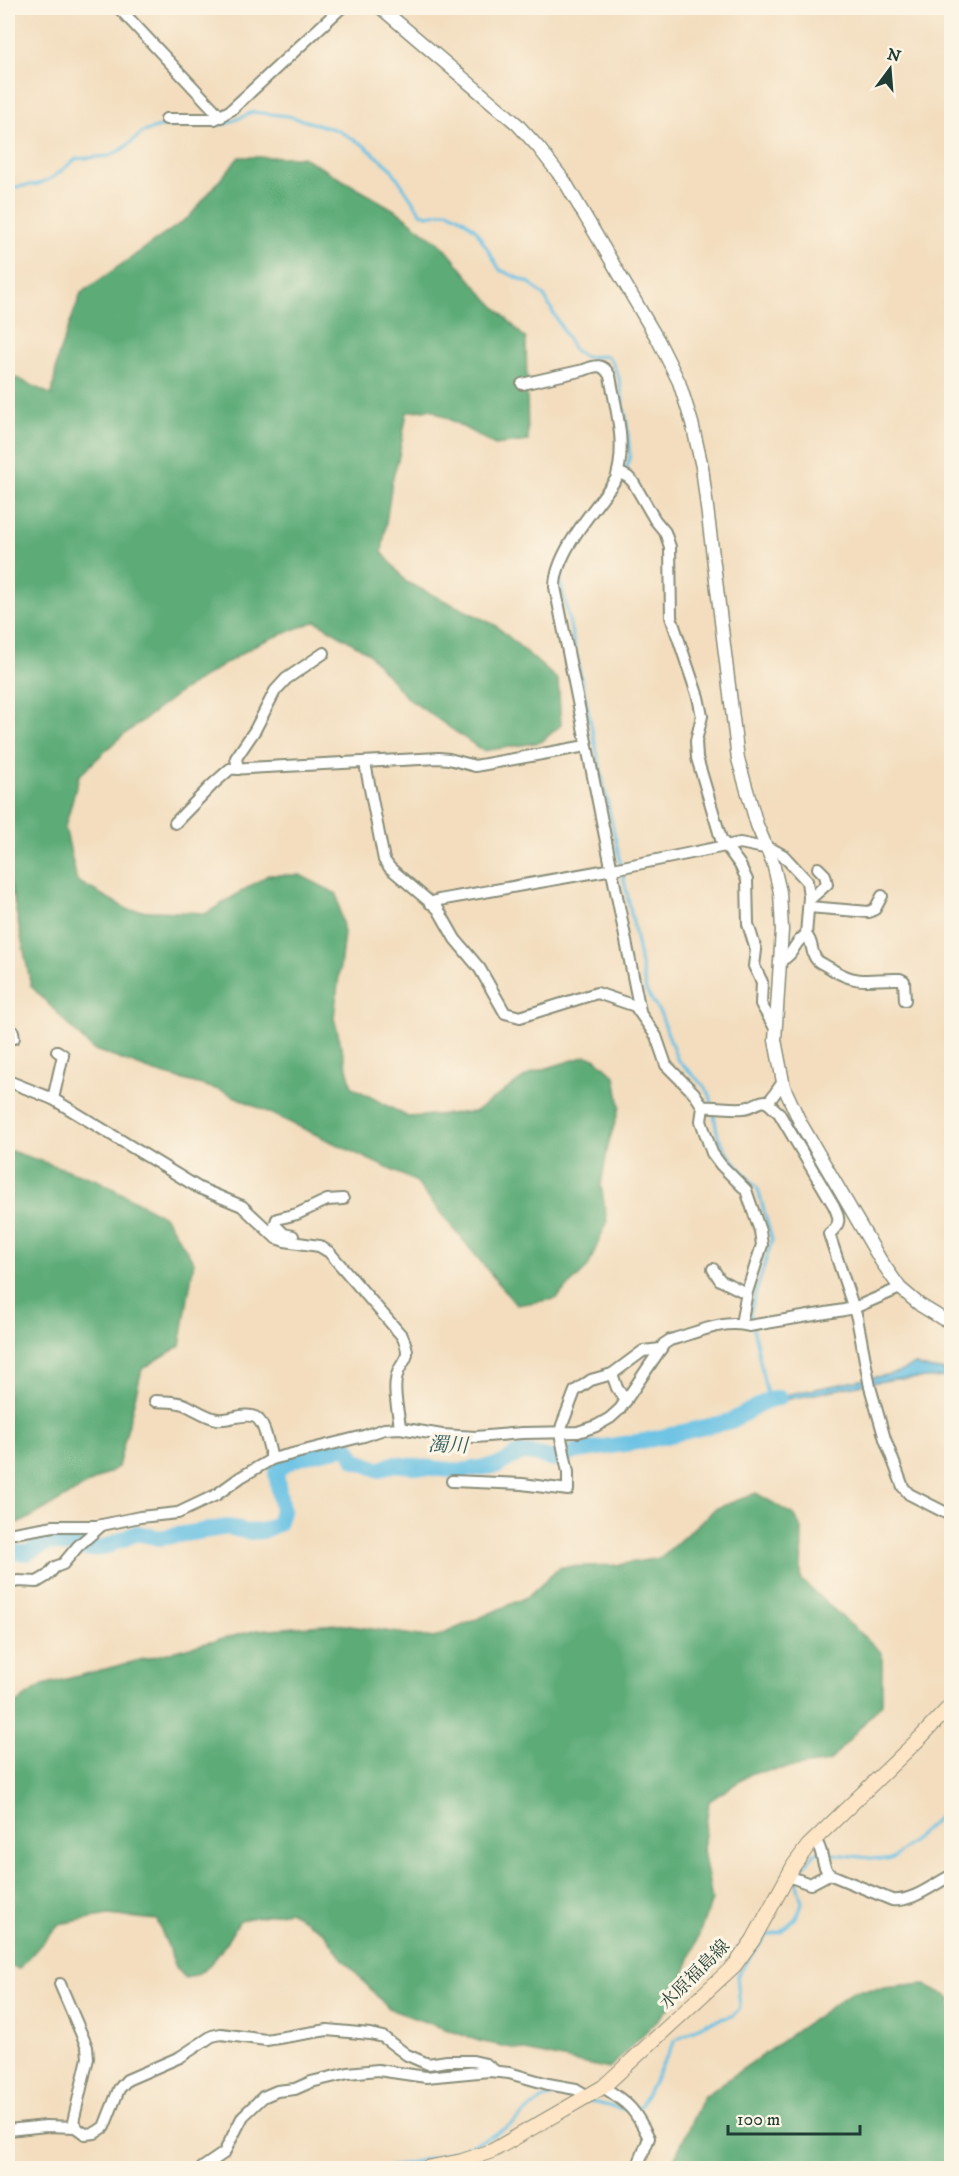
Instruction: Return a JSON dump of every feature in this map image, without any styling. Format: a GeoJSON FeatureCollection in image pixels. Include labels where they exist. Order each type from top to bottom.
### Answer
{"type":"FeatureCollection","features":[{"type":"Feature","properties":{"kind":"main road","name":"水原福島線"},"geometry":{"type":"LineString","coordinates":[[426,2169],[492,2151],[603,2087],[735,1965],[753,1940],[788,1875],[815,1840],[921,1737],[951,1704]]}},
{"type":"Feature","properties":{"kind":"street"},"geometry":{"type":"LineString","coordinates":[[119,8],[221,117]]}},
{"type":"Feature","properties":{"kind":"street"},"geometry":{"type":"LineString","coordinates":[[166,119],[221,117],[341,8]]}},
{"type":"Feature","properties":{"kind":"street"},"geometry":{"type":"LineString","coordinates":[[381,8],[495,103],[539,148],[565,182],[582,210],[658,340],[679,382],[692,423],[702,468],[738,759],[780,892],[780,961],[775,1028],[776,1056],[783,1082],[800,1122],[881,1261],[900,1288],[920,1305],[943,1319],[951,1321]]}},
{"type":"Feature","properties":{"kind":"street"},"geometry":{"type":"LineString","coordinates":[[522,384],[600,365],[610,375],[622,440],[623,474],[633,482],[655,520],[665,532],[670,547],[671,617],[698,697],[702,716],[696,741],[697,758],[721,839],[740,865],[747,880],[748,924],[756,950],[754,966],[762,982],[761,1004],[775,1028]]}},
{"type":"Feature","properties":{"kind":"street"},"geometry":{"type":"LineString","coordinates":[[623,474],[616,479],[567,549],[560,561],[555,580],[586,746],[619,868],[640,1011]]}},
{"type":"Feature","properties":{"kind":"street"},"geometry":{"type":"LineString","coordinates":[[238,769],[236,758],[255,730],[275,692],[286,679],[324,653]]}},
{"type":"Feature","properties":{"kind":"street"},"geometry":{"type":"LineString","coordinates":[[175,823],[220,777],[230,770],[439,758],[475,766],[586,746]]}},
{"type":"Feature","properties":{"kind":"street"},"geometry":{"type":"LineString","coordinates":[[365,763],[384,860],[438,909],[455,939],[480,969],[505,1012],[520,1017],[597,993],[635,1006],[656,1036],[666,1065],[710,1106],[743,1108],[761,1101],[768,1102],[779,1113],[840,1219],[839,1224],[830,1234],[854,1308],[870,1387],[885,1439],[903,1488],[909,1494],[951,1516]]}},
{"type":"Feature","properties":{"kind":"street"},"geometry":{"type":"LineString","coordinates":[[430,903],[741,843],[774,850],[783,855],[807,881],[809,903],[806,935],[797,942],[790,957],[780,961]]}},
{"type":"Feature","properties":{"kind":"street"},"geometry":{"type":"LineString","coordinates":[[809,903],[827,884],[825,875],[818,868]]}},
{"type":"Feature","properties":{"kind":"street"},"geometry":{"type":"LineString","coordinates":[[809,903],[869,912],[875,909],[882,896]]}},
{"type":"Feature","properties":{"kind":"street"},"geometry":{"type":"LineString","coordinates":[[806,935],[811,939],[814,957],[846,978],[904,981],[905,1000]]}},
{"type":"Feature","properties":{"kind":"street"},"geometry":{"type":"LineString","coordinates":[[53,1099],[63,1055],[57,1051]]}},
{"type":"Feature","properties":{"kind":"street"},"geometry":{"type":"LineString","coordinates":[[8,1081],[53,1099],[199,1188],[247,1209],[276,1238],[319,1246],[329,1252],[402,1336],[408,1348],[408,1356],[395,1382],[400,1428]]}},
{"type":"Feature","properties":{"kind":"street"},"geometry":{"type":"LineString","coordinates":[[768,1102],[783,1082]]}},
{"type":"Feature","properties":{"kind":"street"},"geometry":{"type":"LineString","coordinates":[[710,1106],[701,1121],[712,1153],[746,1190],[760,1231],[762,1245],[746,1293],[749,1324]]}},
{"type":"Feature","properties":{"kind":"street"},"geometry":{"type":"LineString","coordinates":[[309,1244],[304,1240],[284,1234],[275,1225],[277,1219],[297,1214],[327,1200],[343,1199]]}},
{"type":"Feature","properties":{"kind":"street"},"geometry":{"type":"LineString","coordinates":[[713,1269],[720,1280],[746,1293]]}},
{"type":"Feature","properties":{"kind":"street"},"geometry":{"type":"LineString","coordinates":[[8,1534],[54,1526],[102,1525],[140,1517],[178,1513],[216,1495],[241,1476],[272,1460],[384,1429],[400,1428],[442,1435],[476,1437],[578,1432],[610,1418],[626,1401],[661,1349],[670,1340],[714,1327],[854,1308],[900,1288]]}},
{"type":"Feature","properties":{"kind":"street"},"geometry":{"type":"LineString","coordinates":[[452,1481],[522,1484],[568,1490],[570,1486],[561,1425],[575,1391],[591,1380],[612,1374],[643,1352],[661,1349]]}},
{"type":"Feature","properties":{"kind":"street"},"geometry":{"type":"LineString","coordinates":[[612,1374],[617,1388],[626,1401]]}},
{"type":"Feature","properties":{"kind":"street"},"geometry":{"type":"LineString","coordinates":[[155,1401],[183,1404],[216,1419],[229,1420],[246,1415],[254,1416],[260,1421],[265,1433],[272,1460]]}},
{"type":"Feature","properties":{"kind":"street"},"geometry":{"type":"LineString","coordinates":[[8,1584],[18,1581],[37,1582],[42,1579],[63,1564],[78,1546],[102,1525]]}},
{"type":"Feature","properties":{"kind":"street"},"geometry":{"type":"LineString","coordinates":[[815,1840],[820,1845],[823,1867],[829,1874],[882,1897],[899,1901],[951,1875]]}},
{"type":"Feature","properties":{"kind":"street"},"geometry":{"type":"LineString","coordinates":[[788,1875],[810,1884],[829,1874]]}},
{"type":"Feature","properties":{"kind":"street"},"geometry":{"type":"LineString","coordinates":[[60,1984],[87,2047],[88,2058],[73,2122],[85,2134],[94,2133],[104,2127],[119,2089],[127,2080],[180,2057],[212,2036],[221,2034],[266,2040],[327,2030],[370,2034],[383,2037],[407,2055],[428,2064],[473,2061],[486,2064],[495,2071]]}},
{"type":"Feature","properties":{"kind":"street"},"geometry":{"type":"LineString","coordinates":[[202,2169],[224,2153],[243,2116],[263,2097],[277,2091],[295,2089],[348,2073],[378,2070],[426,2078],[456,2073],[495,2071],[576,2089],[586,2095]]}},
{"type":"Feature","properties":{"kind":"street"},"geometry":{"type":"LineString","coordinates":[[603,2087],[636,2112],[649,2138],[637,2169]]}},
{"type":"Feature","properties":{"kind":"street"},"geometry":{"type":"LineString","coordinates":[[8,2130],[46,2126],[76,2127]]}},
{"type":"Feature","properties":{"kind":"green space"},"geometry":{"type":"Polygon","coordinates":[[[239,157],[303,157],[398,212],[444,247],[481,292],[526,339],[528,441],[495,445],[431,409],[407,412],[392,481],[382,552],[406,582],[495,625],[558,680],[561,725],[541,742],[483,751],[406,697],[367,652],[316,621],[257,644],[183,690],[117,740],[79,776],[65,827],[77,881],[129,910],[207,913],[268,875],[300,875],[337,894],[344,933],[334,1018],[352,1087],[408,1117],[474,1112],[531,1073],[586,1056],[595,1058],[615,1076],[620,1107],[608,1145],[601,1185],[607,1221],[588,1267],[555,1299],[516,1305],[415,1181],[223,1091],[155,1072],[92,1049],[31,986],[8,872],[8,374],[52,395],[58,356],[81,293],[189,217],[239,157]]]}},
{"type":"Feature","properties":{"kind":"green space"},"geometry":{"type":"Polygon","coordinates":[[[8,1150],[97,1180],[165,1217],[194,1262],[180,1346],[142,1369],[118,1467],[24,1521],[8,1525],[8,1150]]]}},
{"type":"Feature","properties":{"kind":"green space"},"geometry":{"type":"Polygon","coordinates":[[[756,1493],[794,1515],[802,1529],[801,1580],[882,1653],[882,1703],[829,1762],[752,1773],[709,1801],[703,1850],[712,1900],[673,2004],[609,2069],[479,2041],[389,2009],[341,1957],[324,1932],[289,1911],[240,1920],[224,1947],[211,1963],[195,1975],[185,1978],[176,1967],[157,1920],[108,1915],[59,1924],[19,1969],[8,1966],[8,1709],[43,1685],[257,1630],[337,1624],[434,1638],[529,1596],[560,1567],[616,1565],[660,1558],[715,1509],[756,1493]]]}},
{"type":"Feature","properties":{"kind":"green space"},"geometry":{"type":"Polygon","coordinates":[[[924,1984],[951,1998],[951,2168],[670,2168],[703,2097],[853,1991],[924,1984]]]}},
{"type":"Feature","properties":{"kind":"water"},"geometry":{"type":"Polygon","coordinates":[[[914,1364],[951,1372],[951,1377],[895,1379],[756,1406],[770,1398],[891,1374],[903,1371],[914,1364]]]}},
{"type":"Feature","properties":{"kind":"waterway"},"geometry":{"type":"LineString","coordinates":[[8,188],[39,184],[52,178],[76,159],[109,156],[123,149],[143,132],[160,127],[226,124],[253,112],[288,116],[337,130],[362,144],[390,167],[421,213],[428,215],[448,211],[463,219],[476,230],[500,270],[530,283],[544,296],[574,350],[584,357],[607,356],[612,362],[619,378],[630,456],[625,475],[563,567],[561,583],[646,991],[661,1015],[677,1059],[704,1086],[712,1103]]}},
{"type":"Feature","properties":{"kind":"waterway"},"geometry":{"type":"LineString","coordinates":[[713,1110],[718,1136],[729,1155],[758,1189],[772,1240],[750,1312],[768,1400]]}},
{"type":"Feature","properties":{"kind":"waterway","name":"濁川"},"geometry":{"type":"LineString","coordinates":[[8,1552],[27,1553],[50,1542],[90,1549],[103,1548],[137,1533],[159,1538],[228,1527],[248,1532],[262,1531],[278,1524],[282,1511],[276,1472],[299,1458],[330,1450],[348,1447],[355,1460],[380,1470],[393,1464],[460,1471],[499,1465],[522,1453],[554,1459],[578,1451],[644,1441],[731,1421],[768,1400],[779,1398]]}},
{"type":"Feature","properties":{"kind":"waterway"},"geometry":{"type":"LineString","coordinates":[[636,2109],[641,2105],[675,2041],[706,2023],[732,2016],[740,2008],[737,1976],[766,1936],[780,1932],[795,1919],[802,1902],[797,1884],[802,1868],[816,1852],[888,1860],[895,1857],[952,1805]]}},
{"type":"Feature","properties":{"kind":"waterway"},"geometry":{"type":"LineString","coordinates":[[385,2168],[448,2153],[478,2142],[507,2127],[544,2099],[562,2096],[575,2098]]}},
{"type":"Feature","properties":{"kind":"waterway"},"geometry":{"type":"LineString","coordinates":[[587,2101],[627,2110]]}}]}
